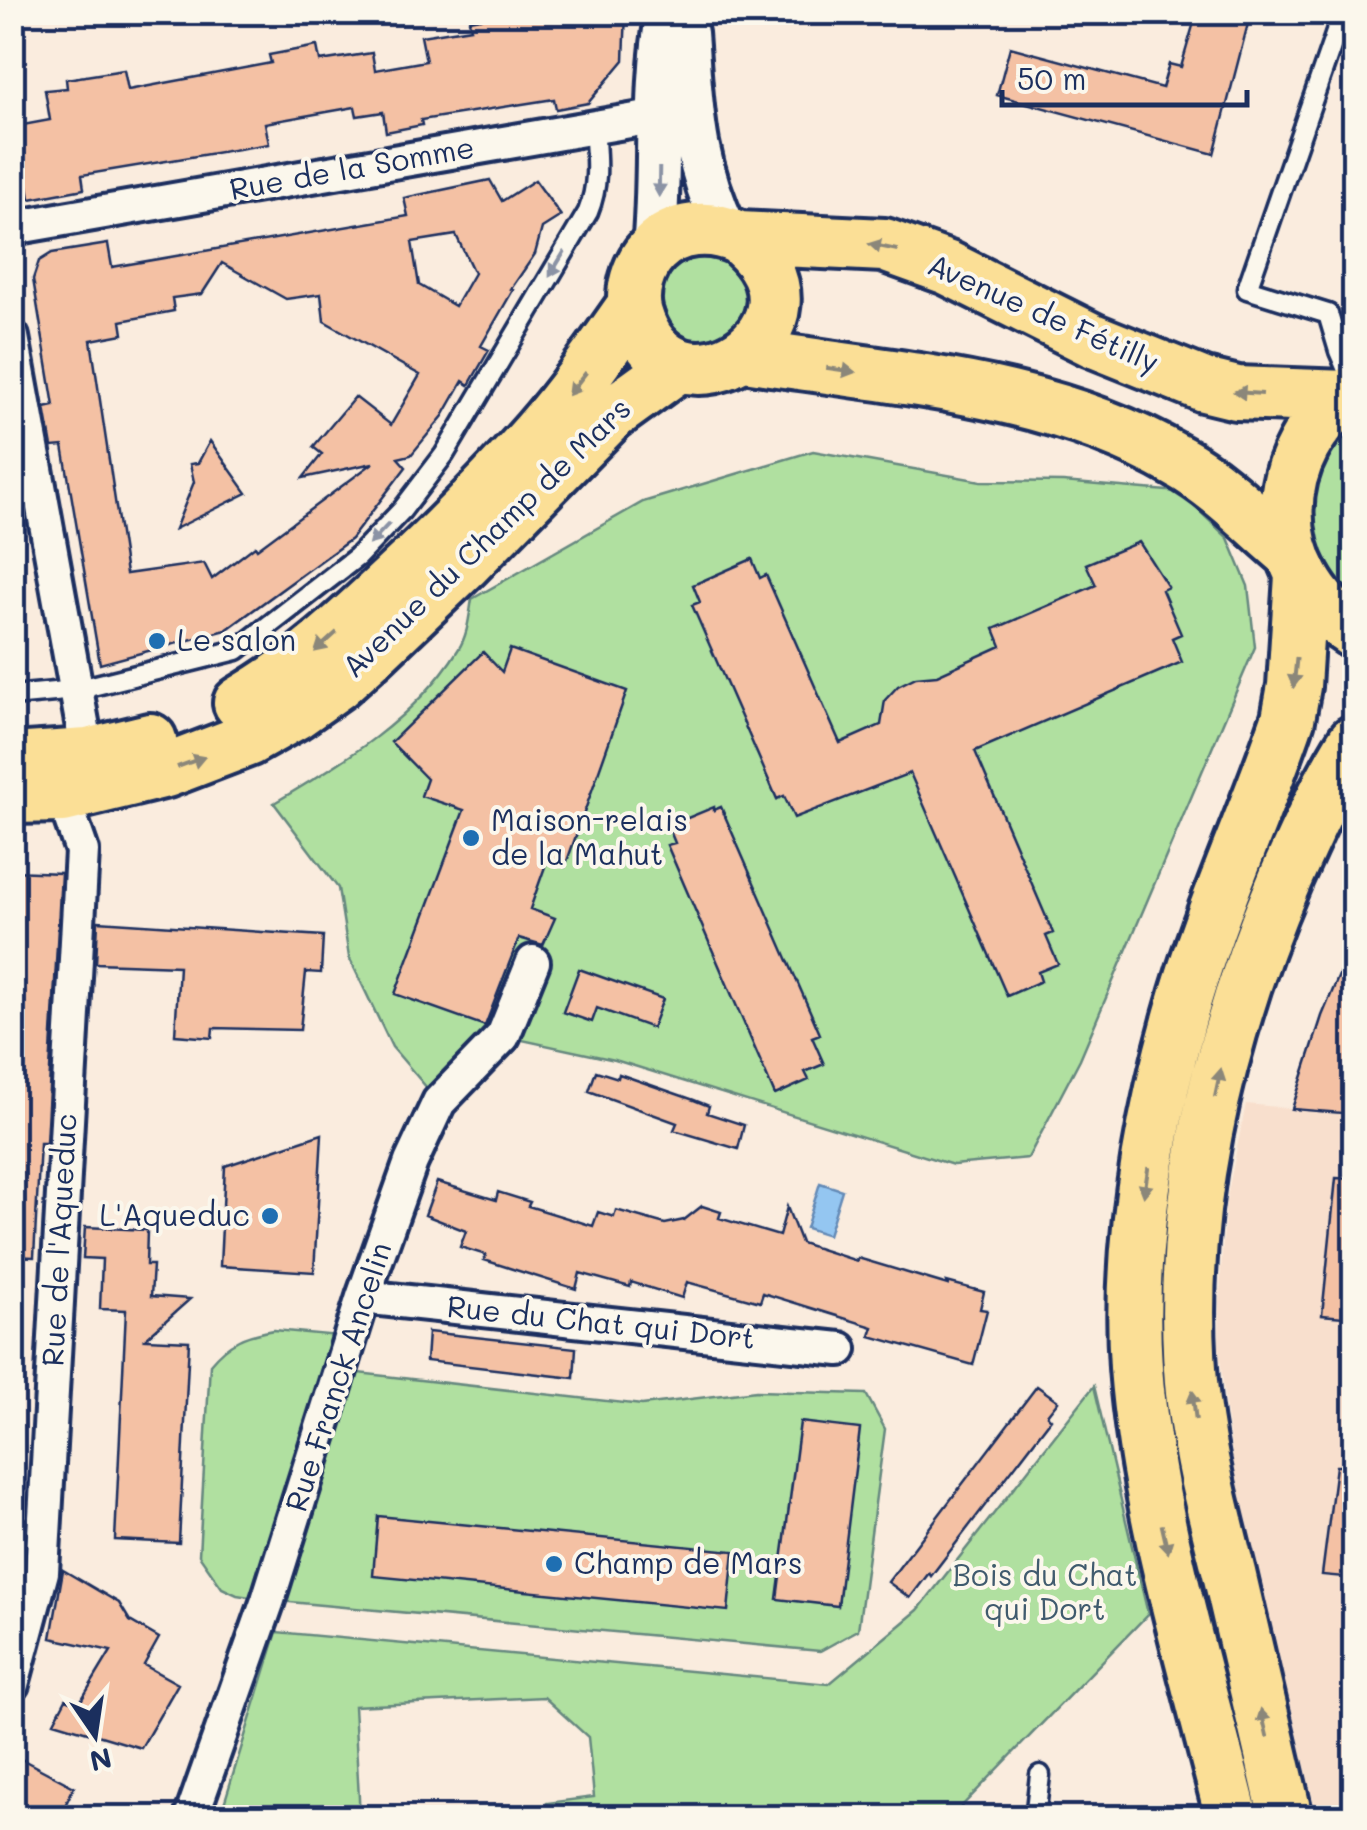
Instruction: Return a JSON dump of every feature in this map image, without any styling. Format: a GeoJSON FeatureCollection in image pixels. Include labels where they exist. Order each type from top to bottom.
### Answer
{"type":"FeatureCollection","features":[{"type":"Feature","properties":{"kind":"main road"},"geometry":{"type":"LineString","coordinates":[[701,228],[732,235],[756,251],[767,267],[774,306],[766,331],[745,356],[724,366],[701,369],[678,364],[657,350],[641,330],[634,305],[642,265],[654,248],[676,234],[701,228]]}},
{"type":"Feature","properties":{"kind":"main road","name":"Avenue de Fétilly"},"geometry":{"type":"LineString","coordinates":[[732,235],[884,245],[948,268],[1092,340],[1204,385],[1237,394],[1352,392]]}},
{"type":"Feature","properties":{"kind":"main road","name":"Avenue du Champ de Mars"},"geometry":{"type":"LineString","coordinates":[[12,797],[76,776],[123,748],[196,724],[276,682],[314,654],[424,551],[538,432],[583,378],[634,305]]}},
{"type":"Feature","properties":{"kind":"main road"},"geometry":{"type":"LineString","coordinates":[[745,356],[1013,397],[1095,422],[1182,463],[1297,564],[1317,601],[1354,632]]}},
{"type":"Feature","properties":{"kind":"main road","name":"Avenue du Champ de Mars"},"geometry":{"type":"LineString","coordinates":[[12,760],[76,776],[130,782],[247,740],[308,703],[373,651],[610,415],[678,364]]}},
{"type":"Feature","properties":{"kind":"main road"},"geometry":{"type":"LineString","coordinates":[[1232,1818],[1152,1483],[1136,1366],[1135,1298],[1144,1191],[1166,1070],[1194,966],[1288,719],[1294,686],[1297,564],[1286,500],[1292,470],[1322,417],[1352,392]]}},
{"type":"Feature","properties":{"kind":"main road"},"geometry":{"type":"LineString","coordinates":[[1286,1818],[1205,1472],[1190,1359],[1190,1263],[1207,1134],[1226,1043],[1244,984],[1315,811],[1354,742]]}},
{"type":"Feature","properties":{"kind":"street"},"geometry":{"type":"LineString","coordinates":[[668,12],[675,113],[732,235]]}},
{"type":"Feature","properties":{"kind":"street"},"geometry":{"type":"LineString","coordinates":[[654,248],[659,184],[675,113],[683,12]]}},
{"type":"Feature","properties":{"kind":"street","name":"Rue de la Somme"},"geometry":{"type":"LineString","coordinates":[[12,228],[675,113]]}},
{"type":"Feature","properties":{"kind":"street","name":"Rue de l'Aqueduc"},"geometry":{"type":"LineString","coordinates":[[12,337],[76,690],[76,776],[82,851],[42,1572],[12,1684]]}},
{"type":"Feature","properties":{"kind":"street","name":"Rue Franck Ancelin"},"geometry":{"type":"LineString","coordinates":[[191,1818],[268,1600],[363,1297],[411,1162],[440,1102],[503,1036],[533,962]]}},
{"type":"Feature","properties":{"kind":"street","name":"Rue du Chat qui Dort"},"geometry":{"type":"LineString","coordinates":[[363,1297],[840,1349]]}},
{"type":"Feature","properties":{"kind":"lane"},"geometry":{"type":"LineString","coordinates":[[1343,12],[1247,289],[1328,314],[1352,392]]}},
{"type":"Feature","properties":{"kind":"lane"},"geometry":{"type":"LineString","coordinates":[[12,696],[76,690],[237,650],[357,557],[402,510],[444,455],[588,212],[597,176],[594,126]]}},
{"type":"Feature","properties":{"kind":"lane"},"geometry":{"type":"LineString","coordinates":[[1035,1818],[1040,1775]]}},
{"type":"Feature","properties":{"kind":"shaded area"},"geometry":{"type":"Polygon","coordinates":[[[1246,1104],[1354,1114],[1354,1817],[1317,1817],[1237,1486],[1219,1346],[1226,1202],[1246,1104]]]}},
{"type":"Feature","properties":{"kind":"green space"},"geometry":{"type":"Polygon","coordinates":[[[705,251],[744,267],[751,324],[705,351],[662,323],[660,295],[670,270],[705,251]]]}},
{"type":"Feature","properties":{"kind":"green space"},"geometry":{"type":"Polygon","coordinates":[[[1354,415],[1354,610],[1324,581],[1302,514],[1340,425],[1354,415]]]}},
{"type":"Feature","properties":{"kind":"green space"},"geometry":{"type":"Polygon","coordinates":[[[813,451],[981,481],[1063,482],[1179,492],[1228,538],[1248,586],[1255,647],[1080,1059],[1028,1158],[953,1165],[615,1060],[504,1036],[439,1102],[392,1047],[349,957],[338,888],[274,803],[351,755],[421,697],[461,644],[472,599],[643,502],[813,451]]]}},
{"type":"Feature","properties":{"kind":"green space"},"geometry":{"type":"Polygon","coordinates":[[[274,1330],[350,1337],[340,1371],[642,1405],[756,1391],[866,1394],[885,1429],[858,1630],[820,1651],[268,1600],[222,1588],[199,1555],[210,1364],[238,1340],[274,1330]]]}},
{"type":"Feature","properties":{"kind":"green space","name":"Bois du Chat qui Dort"},"geometry":{"type":"Polygon","coordinates":[[[1094,1386],[1148,1614],[961,1807],[963,1817],[547,1817],[547,1803],[594,1797],[588,1737],[544,1697],[354,1706],[360,1817],[220,1817],[277,1632],[829,1684],[918,1610],[1094,1386]]]}},
{"type":"Feature","properties":{"kind":"water"},"geometry":{"type":"Polygon","coordinates":[[[820,1183],[842,1190],[828,1235],[806,1228],[820,1183]]]}},
{"type":"Feature","properties":{"kind":"building"},"geometry":{"type":"Polygon","coordinates":[[[513,12],[626,12],[624,60],[588,103],[556,109],[554,99],[421,120],[422,125],[386,132],[383,112],[357,116],[355,107],[265,123],[269,144],[82,175],[84,189],[30,199],[27,180],[12,182],[12,127],[50,120],[45,90],[67,88],[66,79],[124,70],[128,90],[271,63],[269,55],[317,46],[320,61],[372,53],[375,70],[426,61],[421,36],[471,28],[469,20],[513,12]]]}},
{"type":"Feature","properties":{"kind":"building"},"geometry":{"type":"Polygon","coordinates":[[[1197,12],[1251,12],[1214,154],[997,95],[1010,47],[1162,88],[1169,64],[1181,67],[1197,12]]]}},
{"type":"Feature","properties":{"kind":"building"},"geometry":{"type":"Polygon","coordinates":[[[490,180],[502,201],[535,180],[561,216],[542,228],[535,254],[481,346],[489,350],[469,385],[463,381],[443,416],[411,455],[398,458],[406,467],[351,539],[226,630],[100,664],[63,446],[52,447],[45,408],[54,406],[33,279],[39,261],[52,253],[108,244],[112,267],[408,216],[404,198],[490,180]],[[456,235],[412,242],[419,285],[455,306],[474,273],[456,235]],[[222,263],[202,294],[172,298],[174,311],[121,321],[123,334],[91,340],[126,574],[204,563],[212,579],[255,546],[257,549],[373,463],[303,478],[322,454],[313,447],[355,397],[391,425],[420,375],[324,321],[321,294],[286,299],[222,263]]]}},
{"type":"Feature","properties":{"kind":"building"},"geometry":{"type":"Polygon","coordinates":[[[210,441],[247,493],[175,529],[194,482],[190,464],[198,463],[210,441]]]}},
{"type":"Feature","properties":{"kind":"building"},"geometry":{"type":"Polygon","coordinates":[[[1139,542],[1168,587],[1162,590],[1181,634],[1172,638],[1182,662],[975,751],[1053,933],[1046,936],[1058,964],[1038,972],[1041,981],[1007,996],[910,773],[794,818],[784,796],[777,799],[692,605],[700,602],[693,585],[752,559],[760,578],[766,575],[840,743],[881,725],[885,700],[898,686],[916,677],[937,675],[1001,646],[994,629],[1096,585],[1086,564],[1139,542]]]}},
{"type":"Feature","properties":{"kind":"building","name":"Maison-relais de la Mahut"},"geometry":{"type":"Polygon","coordinates":[[[510,649],[627,691],[565,867],[547,861],[530,909],[555,918],[543,945],[519,938],[485,1026],[395,994],[464,810],[421,796],[427,779],[391,742],[483,652],[502,672],[510,649]]]}},
{"type":"Feature","properties":{"kind":"building"},"geometry":{"type":"Polygon","coordinates":[[[721,807],[820,1034],[812,1037],[824,1064],[805,1072],[809,1080],[775,1095],[667,845],[675,843],[668,826],[721,807]]]}},
{"type":"Feature","properties":{"kind":"building"},"geometry":{"type":"Polygon","coordinates":[[[12,871],[61,873],[46,1143],[40,1143],[34,1257],[12,1256],[12,871]]]}},
{"type":"Feature","properties":{"kind":"building"},"geometry":{"type":"Polygon","coordinates":[[[98,921],[323,936],[321,973],[306,972],[300,1030],[213,1028],[212,1038],[175,1035],[179,966],[96,963],[98,921]]]}},
{"type":"Feature","properties":{"kind":"building"},"geometry":{"type":"Polygon","coordinates":[[[1354,939],[1354,1114],[1292,1109],[1322,1016],[1354,939]]]}},
{"type":"Feature","properties":{"kind":"building"},"geometry":{"type":"Polygon","coordinates":[[[579,969],[663,999],[652,1028],[597,1008],[592,1022],[563,1012],[579,969]]]}},
{"type":"Feature","properties":{"kind":"building"},"geometry":{"type":"Polygon","coordinates":[[[596,1071],[618,1078],[619,1074],[694,1100],[709,1106],[707,1113],[744,1125],[738,1149],[674,1130],[677,1123],[589,1091],[596,1071]]]}},
{"type":"Feature","properties":{"kind":"building","name":"L'Aqueduc"},"geometry":{"type":"Polygon","coordinates":[[[322,1134],[314,1272],[220,1266],[225,1166],[322,1134]]]}},
{"type":"Feature","properties":{"kind":"building"},"geometry":{"type":"Polygon","coordinates":[[[1336,1178],[1354,1179],[1354,1318],[1322,1315],[1336,1178]]]}},
{"type":"Feature","properties":{"kind":"building"},"geometry":{"type":"Polygon","coordinates":[[[437,1182],[496,1200],[498,1192],[530,1202],[528,1206],[593,1226],[598,1212],[614,1217],[616,1210],[665,1224],[684,1220],[702,1206],[721,1212],[719,1218],[779,1236],[787,1207],[801,1243],[984,1292],[980,1309],[987,1310],[973,1365],[870,1336],[873,1327],[763,1293],[760,1302],[687,1282],[682,1298],[631,1282],[630,1287],[580,1273],[576,1289],[484,1260],[486,1255],[460,1247],[466,1231],[425,1215],[437,1182]]]}},
{"type":"Feature","properties":{"kind":"building"},"geometry":{"type":"Polygon","coordinates":[[[85,1227],[147,1230],[146,1265],[153,1265],[151,1296],[190,1299],[145,1339],[189,1341],[179,1543],[115,1540],[126,1310],[100,1309],[102,1259],[83,1258],[85,1227]]]}},
{"type":"Feature","properties":{"kind":"building"},"geometry":{"type":"Polygon","coordinates":[[[428,1332],[576,1348],[574,1378],[426,1361],[428,1332]]]}},
{"type":"Feature","properties":{"kind":"building"},"geometry":{"type":"Polygon","coordinates":[[[1037,1386],[1058,1401],[1047,1415],[1051,1419],[910,1598],[888,1582],[1037,1386]]]}},
{"type":"Feature","properties":{"kind":"building","name":"Champ de Mars"},"geometry":{"type":"Polygon","coordinates":[[[800,1422],[860,1429],[838,1606],[777,1599],[800,1422]]]}},
{"type":"Feature","properties":{"kind":"building"},"geometry":{"type":"Polygon","coordinates":[[[1336,1466],[1354,1466],[1354,1578],[1322,1575],[1336,1466]]]}},
{"type":"Feature","properties":{"kind":"building","name":"Champ de Mars"},"geometry":{"type":"Polygon","coordinates":[[[378,1516],[734,1551],[728,1611],[373,1576],[378,1516]]]}},
{"type":"Feature","properties":{"kind":"building"},"geometry":{"type":"Polygon","coordinates":[[[63,1570],[119,1603],[130,1621],[159,1638],[144,1665],[178,1684],[141,1748],[54,1722],[66,1699],[79,1704],[111,1651],[51,1638],[63,1570]]]}},
{"type":"Feature","properties":{"kind":"building"},"geometry":{"type":"Polygon","coordinates":[[[12,1754],[74,1787],[59,1818],[12,1818],[12,1754]]]}},
{"type":"Feature","properties":{"kind":"place","name":"Le salon"},"geometry":{"type":"Point","coordinates":[157,641]}},
{"type":"Feature","properties":{"kind":"place","name":"Maison-relais de la Mahut"},"geometry":{"type":"Point","coordinates":[471,838]}},
{"type":"Feature","properties":{"kind":"place","name":"L'Aqueduc"},"geometry":{"type":"Point","coordinates":[270,1216]}},
{"type":"Feature","properties":{"kind":"place","name":"Champ de Mars"},"geometry":{"type":"Point","coordinates":[554,1564]}}]}
